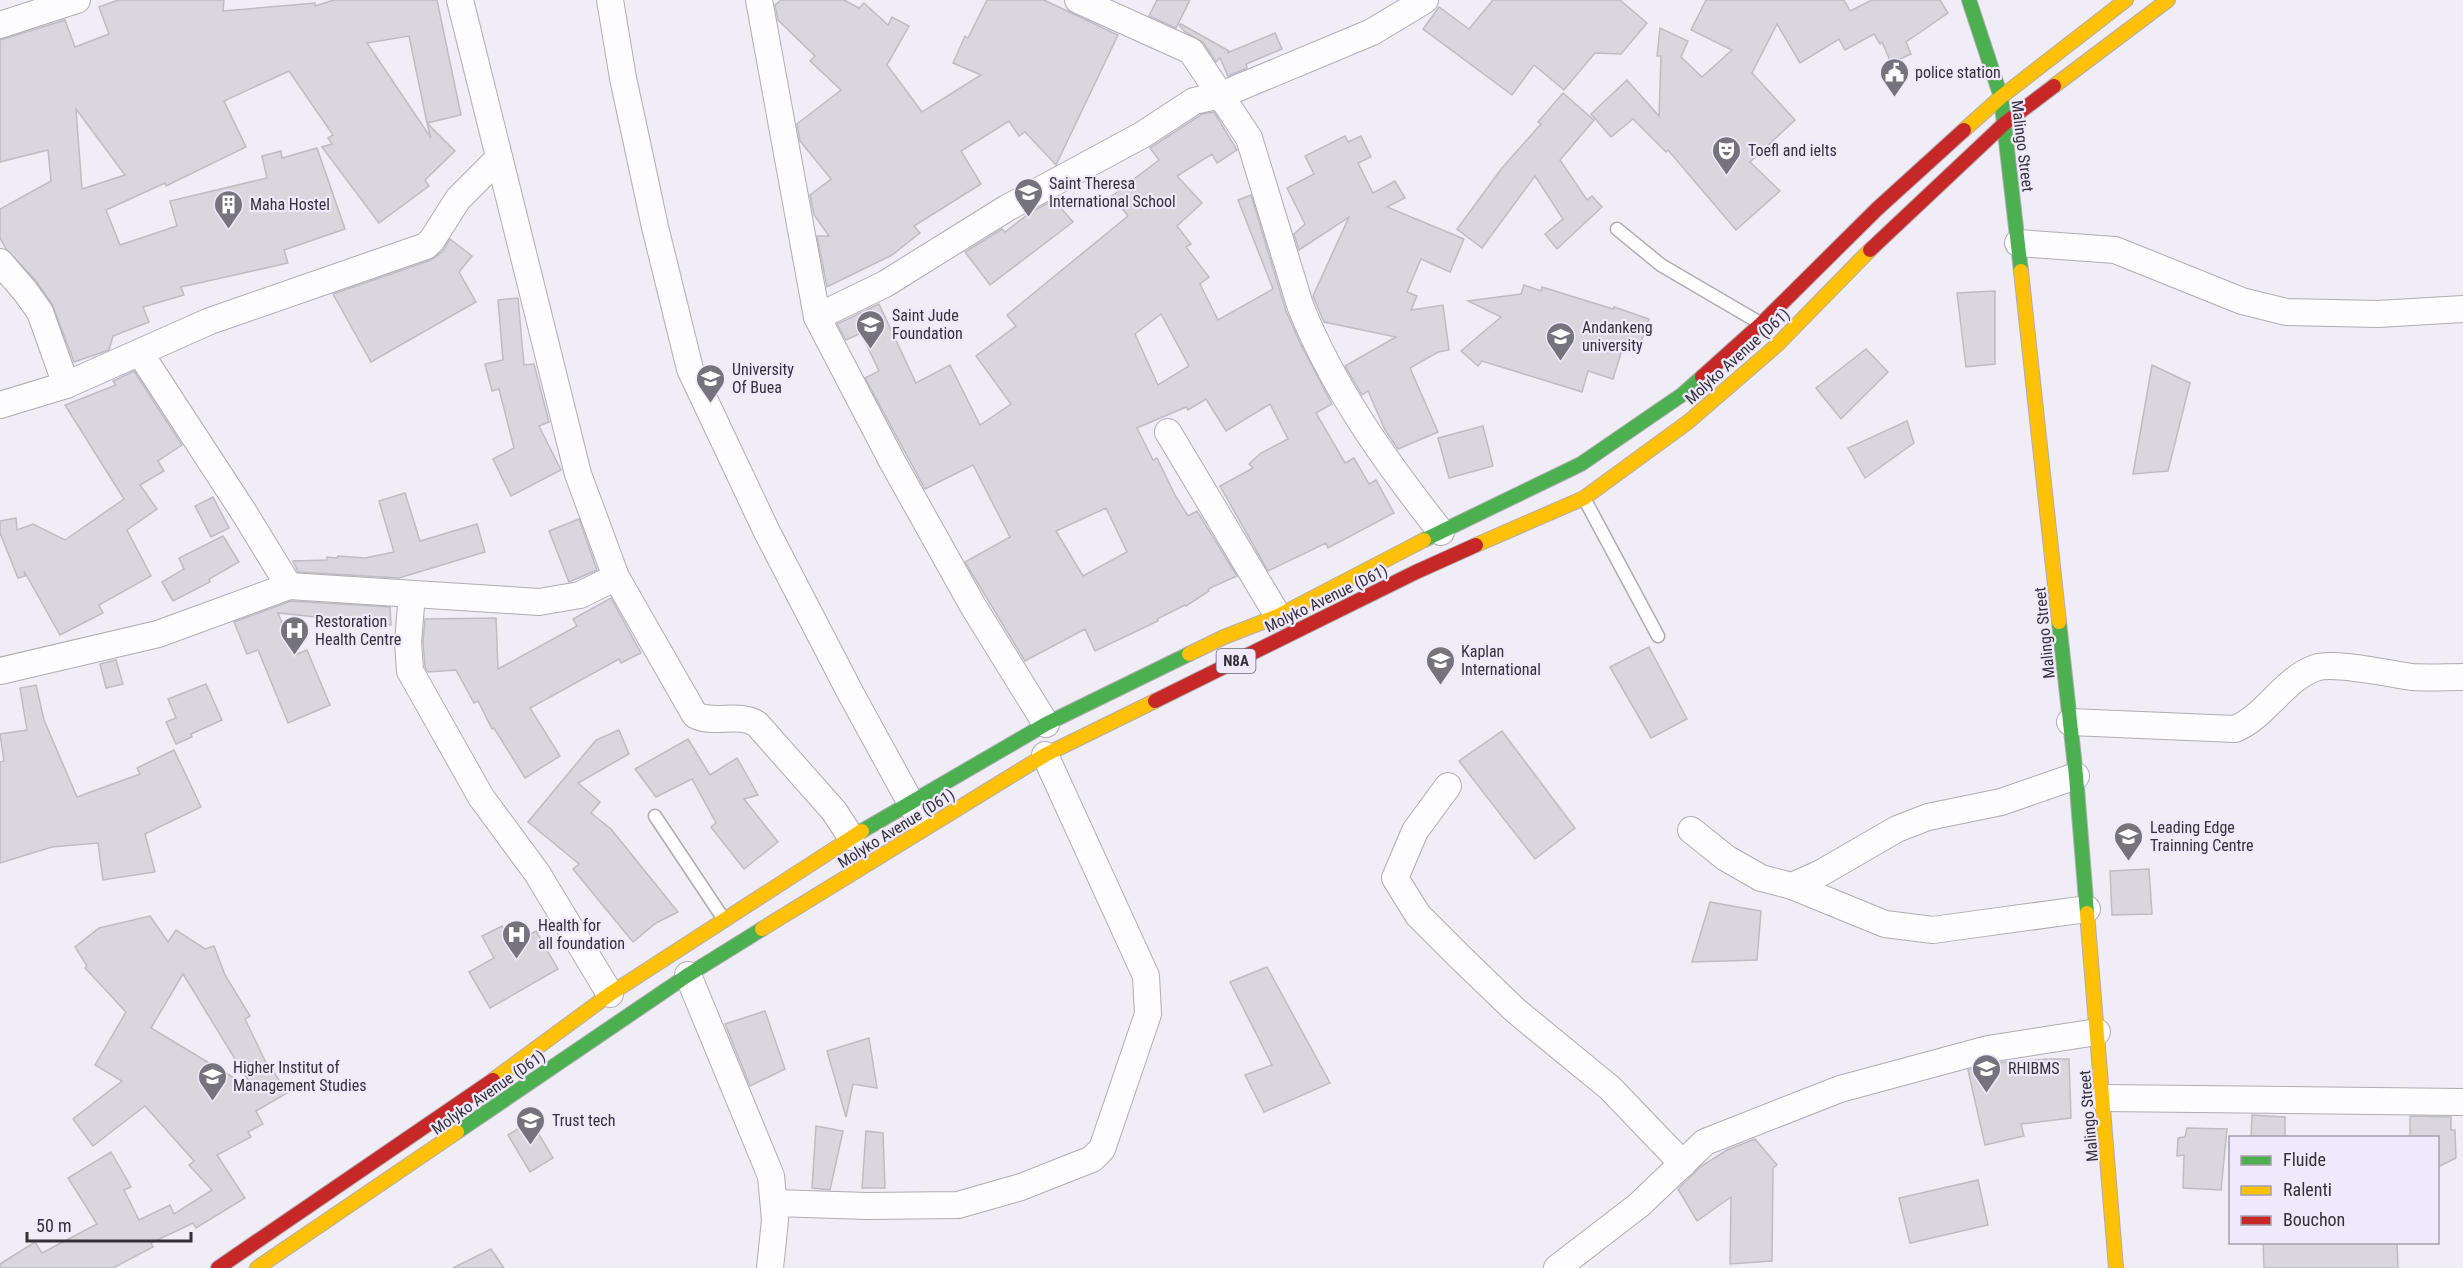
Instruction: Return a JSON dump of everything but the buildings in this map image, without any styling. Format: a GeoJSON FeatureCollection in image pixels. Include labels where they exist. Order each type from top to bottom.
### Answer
{"type":"FeatureCollection","features":[{"type":"Feature","properties":{"kind":"main road","name":"Malingo Street"},"geometry":{"type":"LineString","coordinates":[[1969,0],[2001,97],[2005,123],[2076,776],[2116,1268]]}},
{"type":"Feature","properties":{"kind":"main road","name":"Molyko Avenue (D61)"},"geometry":{"type":"LineString","coordinates":[[218,1268],[519,1061],[610,994],[851,837],[910,802],[1046,724],[1224,637],[1278,616],[1441,532],[1581,464],[1605,449],[1683,394],[1761,324],[1877,209],[2001,97],[2126,0]]}},
{"type":"Feature","properties":{"kind":"main road","name":"Molyko Avenue (D61)"},"geometry":{"type":"LineString","coordinates":[[258,1268],[688,975],[1045,755],[1416,572],[1584,498],[1688,422],[1777,345],[1878,242],[2005,123],[2168,0]]}},
{"type":"Feature","properties":{"kind":"street"},"geometry":{"type":"LineString","coordinates":[[0,25],[37,7],[77,0]]}},
{"type":"Feature","properties":{"kind":"street"},"geometry":{"type":"LineString","coordinates":[[460,0],[578,474],[616,578],[695,715],[704,718],[748,719],[757,724],[834,812],[851,837]]}},
{"type":"Feature","properties":{"kind":"street"},"geometry":{"type":"LineString","coordinates":[[610,0],[623,78],[655,227],[690,369],[766,530],[926,829]]}},
{"type":"Feature","properties":{"kind":"street"},"geometry":{"type":"LineString","coordinates":[[759,0],[817,317],[892,460],[973,606],[1046,724]]}},
{"type":"Feature","properties":{"kind":"street"},"geometry":{"type":"LineString","coordinates":[[1078,0],[1191,51],[1249,138],[1309,327],[1362,427],[1441,532]]}},
{"type":"Feature","properties":{"kind":"street"},"geometry":{"type":"LineString","coordinates":[[817,317],[885,284],[1007,207],[1142,135],[1194,101],[1221,95],[1372,32],[1425,0]]}},
{"type":"Feature","properties":{"kind":"street"},"geometry":{"type":"LineString","coordinates":[[0,405],[66,385],[210,321],[426,246],[459,199],[499,158]]}},
{"type":"Feature","properties":{"kind":"street"},"geometry":{"type":"LineString","coordinates":[[2018,243],[2115,250],[2242,302],[2286,312],[2378,314],[2463,309]]}},
{"type":"Feature","properties":{"kind":"street"},"geometry":{"type":"LineString","coordinates":[[0,262],[40,312],[66,385]]}},
{"type":"Feature","properties":{"kind":"street"},"geometry":{"type":"LineString","coordinates":[[140,353],[289,586]]}},
{"type":"Feature","properties":{"kind":"street"},"geometry":{"type":"LineString","coordinates":[[1168,432],[1278,616]]}},
{"type":"Feature","properties":{"kind":"street"},"geometry":{"type":"LineString","coordinates":[[0,671],[158,634],[289,586],[538,602],[580,595],[616,578]]}},
{"type":"Feature","properties":{"kind":"street"},"geometry":{"type":"LineString","coordinates":[[412,594],[408,642],[410,671],[481,797],[537,873],[610,994]]}},
{"type":"Feature","properties":{"kind":"street"},"geometry":{"type":"LineString","coordinates":[[2070,722],[2235,729],[2249,723],[2303,675],[2317,667],[2335,666],[2415,677],[2463,677]]}},
{"type":"Feature","properties":{"kind":"street"},"geometry":{"type":"LineString","coordinates":[[774,1203],[867,1206],[958,1205],[1021,1187],[1092,1159],[1102,1149],[1148,1014],[1146,976],[1045,755]]}},
{"type":"Feature","properties":{"kind":"street"},"geometry":{"type":"LineString","coordinates":[[1792,886],[1821,873],[1908,825],[1929,817],[2001,802],[2076,776]]}},
{"type":"Feature","properties":{"kind":"street"},"geometry":{"type":"LineString","coordinates":[[1448,786],[1415,831],[1395,878],[1404,895],[1418,915],[1516,1011],[1610,1088],[1683,1164]]}},
{"type":"Feature","properties":{"kind":"street"},"geometry":{"type":"LineString","coordinates":[[1690,830],[1726,858],[1761,878],[1792,886],[1885,924],[1933,930],[2087,909]]}},
{"type":"Feature","properties":{"kind":"street"},"geometry":{"type":"LineString","coordinates":[[688,975],[771,1176],[775,1220],[770,1268]]}},
{"type":"Feature","properties":{"kind":"street"},"geometry":{"type":"LineString","coordinates":[[1557,1268],[1639,1205],[1705,1142],[1840,1089],[1988,1049],[2097,1032]]}},
{"type":"Feature","properties":{"kind":"street"},"geometry":{"type":"LineString","coordinates":[[2103,1098],[2463,1102]]}},
{"type":"Feature","properties":{"kind":"lane"},"geometry":{"type":"LineString","coordinates":[[1617,229],[1661,265],[1761,324]]}},
{"type":"Feature","properties":{"kind":"lane"},"geometry":{"type":"LineString","coordinates":[[1584,498],[1658,636]]}},
{"type":"Feature","properties":{"kind":"lane"},"geometry":{"type":"LineString","coordinates":[[655,816],[724,919]]}},
{"type":"Feature","properties":{"kind":"traffic: fast"},"geometry":{"type":"LineString","coordinates":[[1969,0],[2001,97],[2021,271]]}},
{"type":"Feature","properties":{"kind":"traffic: fast"},"geometry":{"type":"LineString","coordinates":[[1424,540],[1581,464],[1683,394],[1702,377]]}},
{"type":"Feature","properties":{"kind":"traffic: fast"},"geometry":{"type":"LineString","coordinates":[[2059,622],[2076,776],[2087,913]]}},
{"type":"Feature","properties":{"kind":"traffic: fast"},"geometry":{"type":"LineString","coordinates":[[862,831],[1046,724],[1189,654]]}},
{"type":"Feature","properties":{"kind":"traffic: fast"},"geometry":{"type":"LineString","coordinates":[[457,1132],[688,975],[762,929]]}},
{"type":"Feature","properties":{"kind":"traffic: slow"},"geometry":{"type":"LineString","coordinates":[[1964,130],[2001,97],[2126,0]]}},
{"type":"Feature","properties":{"kind":"traffic: slow"},"geometry":{"type":"LineString","coordinates":[[2054,86],[2168,0]]}},
{"type":"Feature","properties":{"kind":"traffic: slow"},"geometry":{"type":"LineString","coordinates":[[1476,545],[1584,498],[1688,422],[1777,345],[1870,250]]}},
{"type":"Feature","properties":{"kind":"traffic: slow"},"geometry":{"type":"LineString","coordinates":[[2021,271],[2059,622]]}},
{"type":"Feature","properties":{"kind":"traffic: slow"},"geometry":{"type":"LineString","coordinates":[[1189,654],[1224,637],[1278,616],[1424,540]]}},
{"type":"Feature","properties":{"kind":"traffic: slow"},"geometry":{"type":"LineString","coordinates":[[762,929],[1045,755],[1155,701]]}},
{"type":"Feature","properties":{"kind":"traffic: slow"},"geometry":{"type":"LineString","coordinates":[[493,1080],[610,994],[862,831]]}},
{"type":"Feature","properties":{"kind":"traffic: slow"},"geometry":{"type":"LineString","coordinates":[[2087,913],[2116,1268]]}},
{"type":"Feature","properties":{"kind":"traffic: slow"},"geometry":{"type":"LineString","coordinates":[[257,1268],[457,1132]]}},
{"type":"Feature","properties":{"kind":"traffic: jam"},"geometry":{"type":"LineString","coordinates":[[1870,250],[2005,123],[2054,86]]}},
{"type":"Feature","properties":{"kind":"traffic: jam"},"geometry":{"type":"LineString","coordinates":[[1702,377],[1761,324],[1877,209],[1964,130]]}},
{"type":"Feature","properties":{"kind":"traffic: jam"},"geometry":{"type":"LineString","coordinates":[[1155,701],[1416,572],[1476,545]]}},
{"type":"Feature","properties":{"kind":"traffic: jam"},"geometry":{"type":"LineString","coordinates":[[218,1268],[493,1080]]}},
{"type":"Feature","properties":{"kind":"place","name":"police station"},"geometry":{"type":"Point","coordinates":[1894,98]}},
{"type":"Feature","properties":{"kind":"place","name":"Toefl and ielts"},"geometry":{"type":"Point","coordinates":[1727,176]}},
{"type":"Feature","properties":{"kind":"place","name":"Saint Theresa International School"},"geometry":{"type":"Point","coordinates":[1028,218]}},
{"type":"Feature","properties":{"kind":"place","name":"Maha Hostel"},"geometry":{"type":"Point","coordinates":[229,230]}},
{"type":"Feature","properties":{"kind":"place","name":"Saint Jude Foundation"},"geometry":{"type":"Point","coordinates":[871,350]}},
{"type":"Feature","properties":{"kind":"place","name":"Andankeng university"},"geometry":{"type":"Point","coordinates":[1561,362]}},
{"type":"Feature","properties":{"kind":"place","name":"University Of Buea"},"geometry":{"type":"Point","coordinates":[711,404]}},
{"type":"Feature","properties":{"kind":"place","name":"Restoration Health Centre"},"geometry":{"type":"Point","coordinates":[294,656]}},
{"type":"Feature","properties":{"kind":"place","name":"Kaplan International"},"geometry":{"type":"Point","coordinates":[1440,686]}},
{"type":"Feature","properties":{"kind":"place","name":"Leading Edge Trainning Centre"},"geometry":{"type":"Point","coordinates":[2129,862]}},
{"type":"Feature","properties":{"kind":"place","name":"Health for all foundation"},"geometry":{"type":"Point","coordinates":[517,960]}},
{"type":"Feature","properties":{"kind":"place","name":"RHIBMS"},"geometry":{"type":"Point","coordinates":[1987,1094]}},
{"type":"Feature","properties":{"kind":"place","name":"Higher Institut of Management Studies"},"geometry":{"type":"Point","coordinates":[212,1102]}},
{"type":"Feature","properties":{"kind":"place","name":"Trust tech"},"geometry":{"type":"Point","coordinates":[531,1146]}}]}
